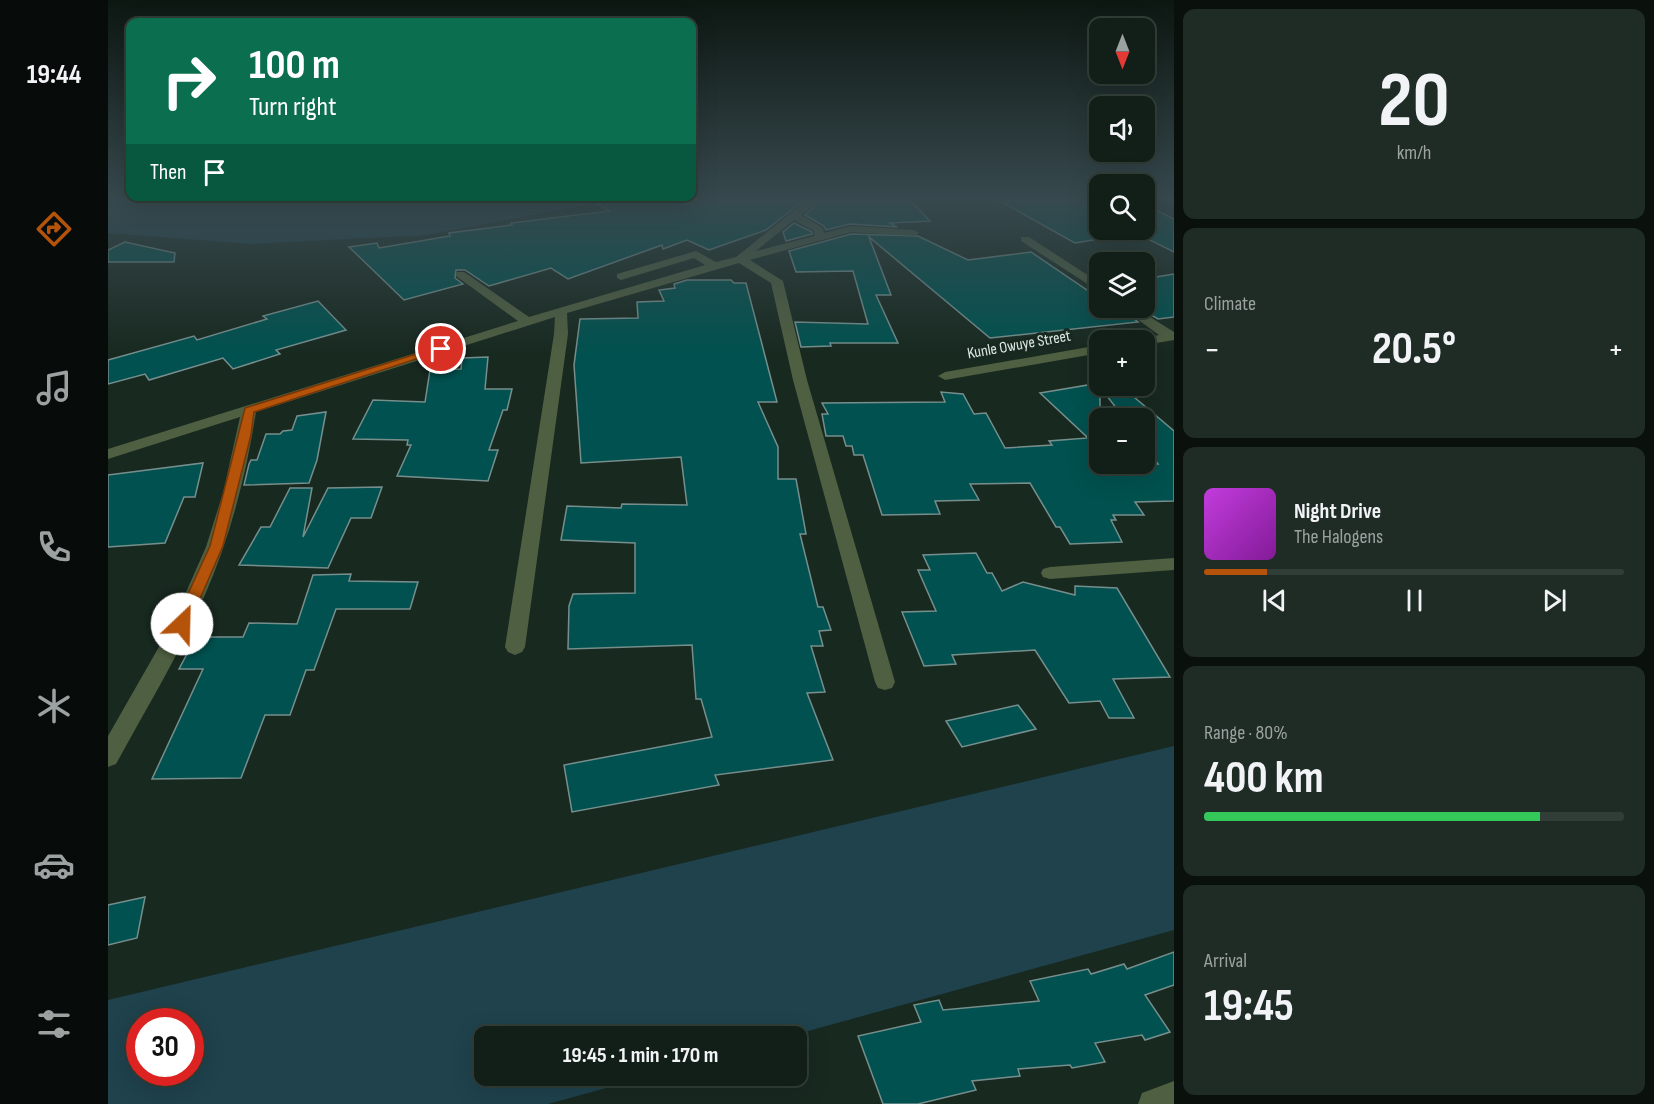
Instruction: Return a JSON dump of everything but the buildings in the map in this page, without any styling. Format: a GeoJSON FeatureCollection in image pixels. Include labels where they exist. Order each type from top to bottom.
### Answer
{"type":"FeatureCollection","features":[{"type":"Feature","properties":{"kind":"street"},"geometry":{"type":"LineString","coordinates":[[740,259],[749,252]]}},
{"type":"Feature","properties":{"kind":"street"},"geometry":{"type":"LineString","coordinates":[[108,454],[561,311],[766,252]]}},
{"type":"Feature","properties":{"kind":"street"},"geometry":{"type":"LineString","coordinates":[[1044,252],[1089,282]]}},
{"type":"Feature","properties":{"kind":"street"},"geometry":{"type":"LineString","coordinates":[[621,276],[696,254],[714,266]]}},
{"type":"Feature","properties":{"kind":"street"},"geometry":{"type":"LineString","coordinates":[[740,259],[777,281],[800,380],[885,681]]}},
{"type":"Feature","properties":{"kind":"street"},"geometry":{"type":"LineString","coordinates":[[460,274],[504,303],[527,322]]}},
{"type":"Feature","properties":{"kind":"street"},"geometry":{"type":"LineString","coordinates":[[515,647],[561,334],[561,311]]}},
{"type":"Feature","properties":{"kind":"street"},"geometry":{"type":"LineString","coordinates":[[1144,318],[1173,336]]}},
{"type":"Feature","properties":{"kind":"street"},"geometry":{"type":"LineString","coordinates":[[1155,339],[1173,336]]}},
{"type":"Feature","properties":{"kind":"street","name":"Kunle Owuye Street"},"geometry":{"type":"LineString","coordinates":[[945,376],[1089,351]]}},
{"type":"Feature","properties":{"kind":"street"},"geometry":{"type":"LineString","coordinates":[[108,757],[182,624],[216,546],[245,435],[249,410]]}},
{"type":"Feature","properties":{"kind":"street"},"geometry":{"type":"LineString","coordinates":[[1050,573],[1174,564]]}},
{"type":"Feature","properties":{"kind":"street"},"geometry":{"type":"LineString","coordinates":[[1153,1104],[1174,1096]]}},
{"type":"Feature","properties":{"kind":"water"},"geometry":{"type":"Polygon","coordinates":[[[1174,746],[1174,930],[807,1031],[807,1026],[474,1026],[474,1086],[614,1086],[548,1104],[108,1104],[108,1000],[1174,746]]]}},
{"type":"Feature","properties":{"kind":"route"},"geometry":{"type":"LineString","coordinates":[[182,624],[216,546],[245,435],[249,410],[441,349]]}}]}
